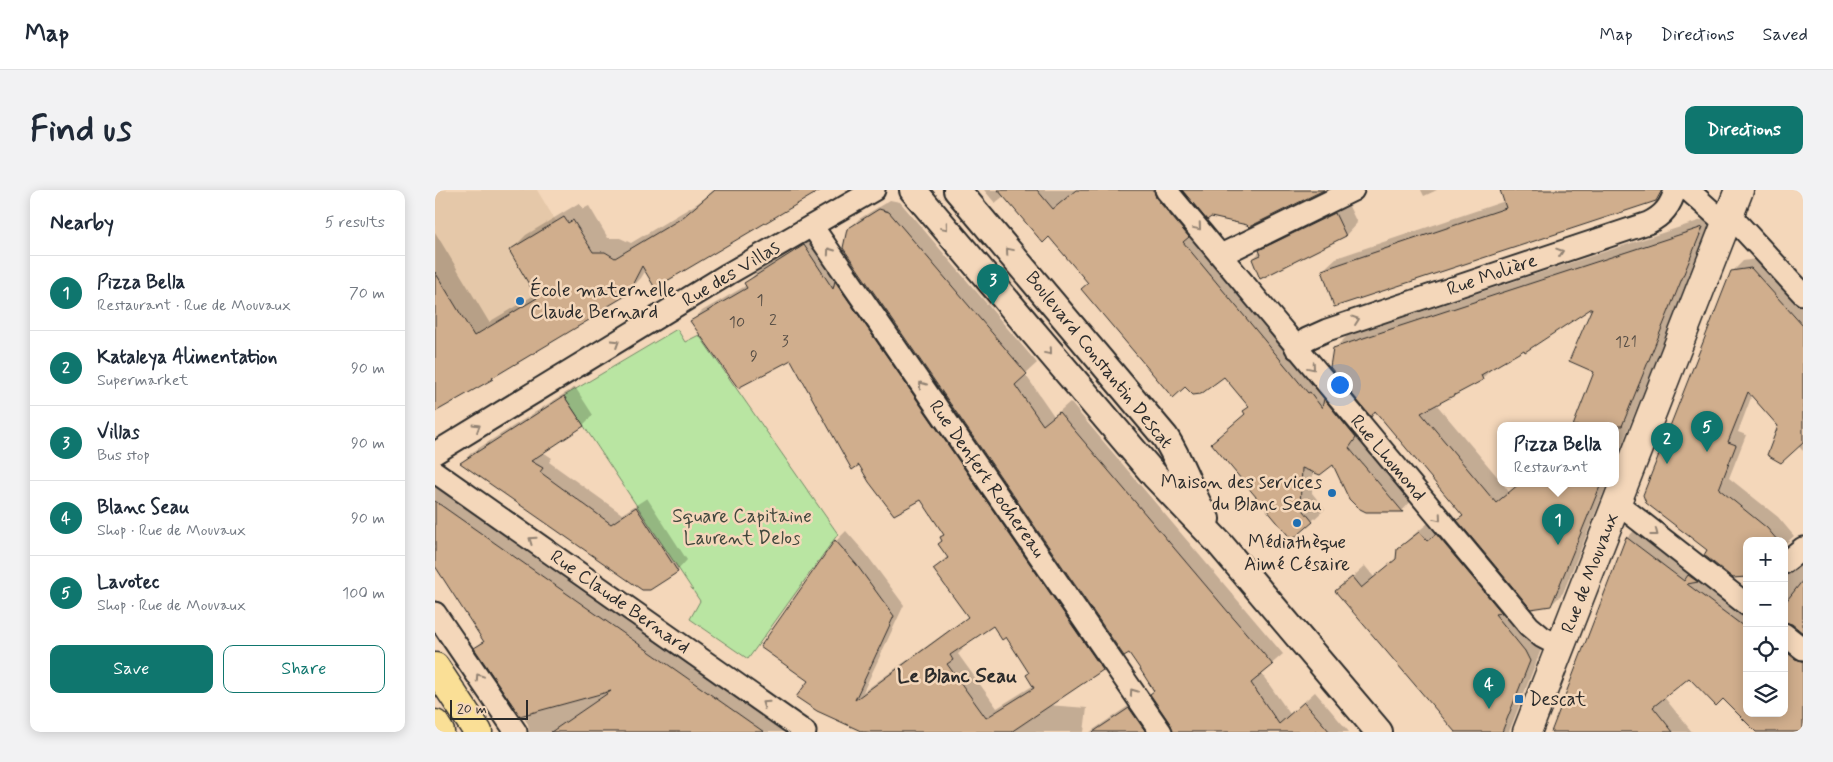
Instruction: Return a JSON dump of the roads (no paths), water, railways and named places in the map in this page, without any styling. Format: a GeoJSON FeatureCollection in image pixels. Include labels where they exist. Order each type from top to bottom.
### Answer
{"type":"FeatureCollection","features":[{"type":"Feature","properties":{"kind":"highway"},"geometry":{"type":"LineString","coordinates":[[435,667],[478,732]]}},
{"type":"Feature","properties":{"kind":"highway"},"geometry":{"type":"LineString","coordinates":[[435,724],[440,732]]}},
{"type":"Feature","properties":{"kind":"main road","name":"Rue de Mouvaux"},"geometry":{"type":"LineString","coordinates":[[1527,732],[1732,209]]}},
{"type":"Feature","properties":{"kind":"street","name":"Rue des Villas"},"geometry":{"type":"LineString","coordinates":[[435,452],[728,274],[874,190]]}},
{"type":"Feature","properties":{"kind":"street","name":"Boulevard Constantin Descat"},"geometry":{"type":"LineString","coordinates":[[913,190],[1156,477],[1220,544],[1379,732]]}},
{"type":"Feature","properties":{"kind":"street","name":"Boulevard Constantin Descat"},"geometry":{"type":"LineString","coordinates":[[957,190],[1165,437],[1178,458],[1200,509],[1220,544]]}},
{"type":"Feature","properties":{"kind":"street","name":"Rue Lhomond"},"geometry":{"type":"LineString","coordinates":[[1166,190],[1529,626],[1542,637],[1561,646]]}},
{"type":"Feature","properties":{"kind":"street"},"geometry":{"type":"LineString","coordinates":[[1221,255],[1353,190]]}},
{"type":"Feature","properties":{"kind":"street","name":"Rue Molière"},"geometry":{"type":"LineString","coordinates":[[1296,348],[1307,339],[1327,330],[1648,223],[1666,211],[1675,190]]}},
{"type":"Feature","properties":{"kind":"street"},"geometry":{"type":"LineString","coordinates":[[1688,190],[1732,209],[1803,294]]}},
{"type":"Feature","properties":{"kind":"street","name":"Rue Denfert Rochereau"},"geometry":{"type":"LineString","coordinates":[[812,226],[1161,732]]}},
{"type":"Feature","properties":{"kind":"street","name":"Rue Claude Bernard"},"geometry":{"type":"LineString","coordinates":[[435,472],[805,732]]}},
{"type":"Feature","properties":{"kind":"street"},"geometry":{"type":"LineString","coordinates":[[1617,503],[1743,598]]}},
{"type":"Feature","properties":{"kind":"street"},"geometry":{"type":"LineString","coordinates":[[1788,560],[1803,548]]}},
{"type":"Feature","properties":{"kind":"street"},"geometry":{"type":"LineString","coordinates":[[435,613],[516,732]]}},
{"type":"Feature","properties":{"kind":"street"},"geometry":{"type":"LineString","coordinates":[[1788,637],[1803,649]]}},
{"type":"Feature","properties":{"kind":"place","name":"École maternelle Claude Bernard"},"geometry":{"type":"Point","coordinates":[520,301]}},
{"type":"Feature","properties":{"kind":"place","name":"Villas"},"geometry":{"type":"Point","coordinates":[993,305]}},
{"type":"Feature","properties":{"kind":"place","name":"Lavotec"},"geometry":{"type":"Point","coordinates":[1707,452]}},
{"type":"Feature","properties":{"kind":"place","name":"Kataleya Alimentation"},"geometry":{"type":"Point","coordinates":[1667,464]}},
{"type":"Feature","properties":{"kind":"place","name":"Maison des services du Blanc Seau"},"geometry":{"type":"Point","coordinates":[1332,493]}},
{"type":"Feature","properties":{"kind":"place","name":"Médiathèque Aimé Césaire"},"geometry":{"type":"Point","coordinates":[1297,523]}},
{"type":"Feature","properties":{"kind":"place","name":"Pizza Bella"},"geometry":{"type":"Point","coordinates":[1558,545]}},
{"type":"Feature","properties":{"kind":"place","name":"Descat"},"geometry":{"type":"Point","coordinates":[1519,699]}},
{"type":"Feature","properties":{"kind":"place","name":"Blanc Seau"},"geometry":{"type":"Point","coordinates":[1489,709]}},
{"type":"Feature","properties":{"kind":"district","name":"Le Blanc Seau"},"geometry":{"type":"Point","coordinates":[957,676]}},
{"type":"Feature","properties":{"kind":"park label","name":"Square Capitaine Laurent Delos"},"geometry":{"type":"Point","coordinates":[742,527]}}]}
